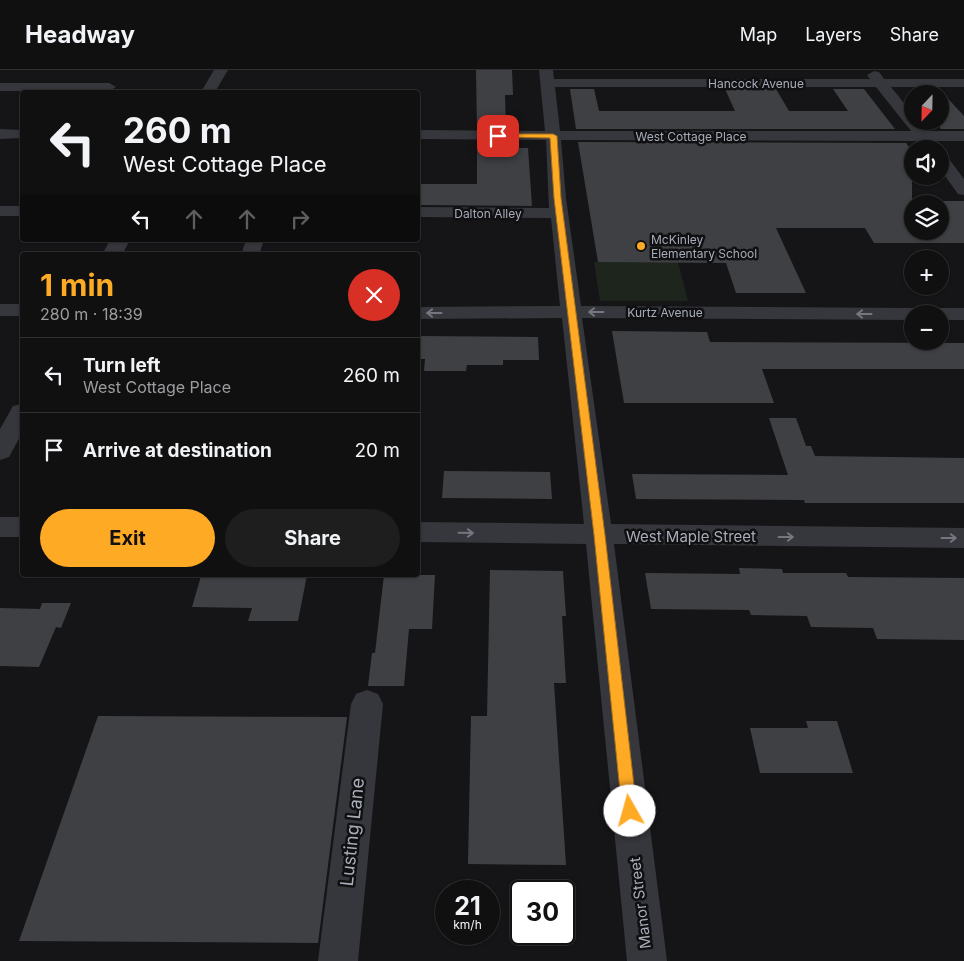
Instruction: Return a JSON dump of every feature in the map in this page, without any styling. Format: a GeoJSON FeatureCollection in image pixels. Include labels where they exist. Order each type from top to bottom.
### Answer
{"type":"FeatureCollection","features":[{"type":"Feature","properties":{"kind":"street"},"geometry":{"type":"LineString","coordinates":[[209,90],[220,70]]}},
{"type":"Feature","properties":{"kind":"street"},"geometry":{"type":"LineString","coordinates":[[763,70],[771,82]]}},
{"type":"Feature","properties":{"kind":"street"},"geometry":{"type":"LineString","coordinates":[[870,70],[926,140]]}},
{"type":"Feature","properties":{"kind":"street"},"geometry":{"type":"LineString","coordinates":[[3,90],[19,76]]}},
{"type":"Feature","properties":{"kind":"street","name":"Hancock Avenue"},"geometry":{"type":"LineString","coordinates":[[547,76],[662,76],[771,82],[882,84],[964,83]]}},
{"type":"Feature","properties":{"kind":"street","name":"Manor Street"},"geometry":{"type":"LineString","coordinates":[[547,76],[559,213],[599,535],[647,961]]}},
{"type":"Feature","properties":{"kind":"street"},"geometry":{"type":"LineString","coordinates":[[3,90],[109,87]]}},
{"type":"Feature","properties":{"kind":"street"},"geometry":{"type":"LineString","coordinates":[[0,134],[20,134]]}},
{"type":"Feature","properties":{"kind":"street","name":"West Cottage Place"},"geometry":{"type":"LineString","coordinates":[[420,135],[964,136]]}},
{"type":"Feature","properties":{"kind":"street"},"geometry":{"type":"LineString","coordinates":[[949,170],[964,190]]}},
{"type":"Feature","properties":{"kind":"street"},"geometry":{"type":"LineString","coordinates":[[0,211],[20,211]]}},
{"type":"Feature","properties":{"kind":"street","name":"Dalton Alley"},"geometry":{"type":"LineString","coordinates":[[420,212],[559,213]]}},
{"type":"Feature","properties":{"kind":"street"},"geometry":{"type":"LineString","coordinates":[[0,310],[20,310]]}},
{"type":"Feature","properties":{"kind":"street","name":"Kurtz Avenue"},"geometry":{"type":"LineString","coordinates":[[420,313],[904,314]]}},
{"type":"Feature","properties":{"kind":"street"},"geometry":{"type":"LineString","coordinates":[[949,314],[964,314]]}},
{"type":"Feature","properties":{"kind":"street"},"geometry":{"type":"LineString","coordinates":[[0,451],[20,416]]}},
{"type":"Feature","properties":{"kind":"street"},"geometry":{"type":"LineString","coordinates":[[0,527],[20,527]]}},
{"type":"Feature","properties":{"kind":"street","name":"West Maple Street"},"geometry":{"type":"LineString","coordinates":[[420,532],[964,538]]}},
{"type":"Feature","properties":{"kind":"street","name":"Lusting Lane"},"geometry":{"type":"LineString","coordinates":[[338,961],[367,704]]}},
{"type":"Feature","properties":{"kind":"shaded area"},"geometry":{"type":"Polygon","coordinates":[[[594,262],[678,262],[688,301],[600,301],[594,262]]]}},
{"type":"Feature","properties":{"kind":"building"},"geometry":{"type":"Polygon","coordinates":[[[476,70],[512,70],[513,95],[505,95],[506,129],[477,129],[476,70]]]}},
{"type":"Feature","properties":{"kind":"building"},"geometry":{"type":"Polygon","coordinates":[[[570,89],[594,89],[599,111],[735,111],[725,89],[776,89],[789,111],[848,111],[833,89],[864,89],[895,129],[576,129],[570,89]]]}},
{"type":"Feature","properties":{"kind":"building"},"geometry":{"type":"Polygon","coordinates":[[[949,100],[964,116],[964,129],[949,129],[949,100]]]}},
{"type":"Feature","properties":{"kind":"building"},"geometry":{"type":"Polygon","coordinates":[[[477,141],[507,142],[507,148],[528,148],[532,206],[420,205],[420,184],[477,184],[477,141]]]}},
{"type":"Feature","properties":{"kind":"building"},"geometry":{"type":"Polygon","coordinates":[[[578,142],[904,143],[904,185],[912,185],[912,195],[904,195],[904,240],[949,240],[949,201],[964,201],[964,243],[874,243],[865,228],[776,228],[806,293],[736,293],[726,263],[598,262],[578,142]]]}},
{"type":"Feature","properties":{"kind":"building"},"geometry":{"type":"Polygon","coordinates":[[[612,331],[707,332],[710,342],[904,343],[904,350],[949,350],[949,343],[964,343],[964,369],[762,369],[774,403],[624,403],[612,331]]]}},
{"type":"Feature","properties":{"kind":"building"},"geometry":{"type":"Polygon","coordinates":[[[420,336],[538,337],[539,360],[503,360],[503,365],[467,365],[466,371],[424,371],[425,359],[420,359],[420,336]]]}},
{"type":"Feature","properties":{"kind":"building"},"geometry":{"type":"Polygon","coordinates":[[[769,418],[796,418],[806,446],[811,446],[815,456],[964,458],[964,503],[805,503],[804,500],[636,499],[632,474],[788,475],[769,418]]]}},
{"type":"Feature","properties":{"kind":"building"},"geometry":{"type":"Polygon","coordinates":[[[444,471],[550,472],[552,499],[442,498],[444,471]]]}},
{"type":"Feature","properties":{"kind":"building"},"geometry":{"type":"Polygon","coordinates":[[[739,568],[782,569],[783,573],[846,573],[848,577],[964,578],[964,640],[877,639],[873,628],[811,627],[807,616],[751,615],[749,610],[651,609],[645,573],[740,574],[739,568]]]}},
{"type":"Feature","properties":{"kind":"building"},"geometry":{"type":"Polygon","coordinates":[[[490,570],[563,571],[566,616],[562,616],[566,683],[554,683],[566,865],[468,864],[471,716],[487,716],[490,570]]]}},
{"type":"Feature","properties":{"kind":"building"},"geometry":{"type":"Polygon","coordinates":[[[435,575],[432,629],[409,629],[404,686],[368,686],[372,653],[375,653],[384,577],[435,575]]]}},
{"type":"Feature","properties":{"kind":"building"},"geometry":{"type":"Polygon","coordinates":[[[201,577],[307,577],[298,621],[248,621],[252,608],[192,607],[201,577]]]}},
{"type":"Feature","properties":{"kind":"building"},"geometry":{"type":"Polygon","coordinates":[[[42,603],[71,603],[61,628],[56,627],[39,667],[0,666],[0,608],[40,609],[42,603]]]}},
{"type":"Feature","properties":{"kind":"building"},"geometry":{"type":"Polygon","coordinates":[[[98,716],[347,717],[318,943],[19,941],[98,716]]]}},
{"type":"Feature","properties":{"kind":"building"},"geometry":{"type":"Polygon","coordinates":[[[806,721],[837,721],[853,773],[760,773],[750,728],[808,728],[806,721]]]}},
{"type":"Feature","properties":{"kind":"place","name":"McKinley Elementary School"},"geometry":{"type":"Point","coordinates":[641,246]}},
{"type":"Feature","properties":{"kind":"route"},"geometry":{"type":"LineString","coordinates":[[498,136],[553,136],[557,198],[599,535],[630,811]]}}]}
